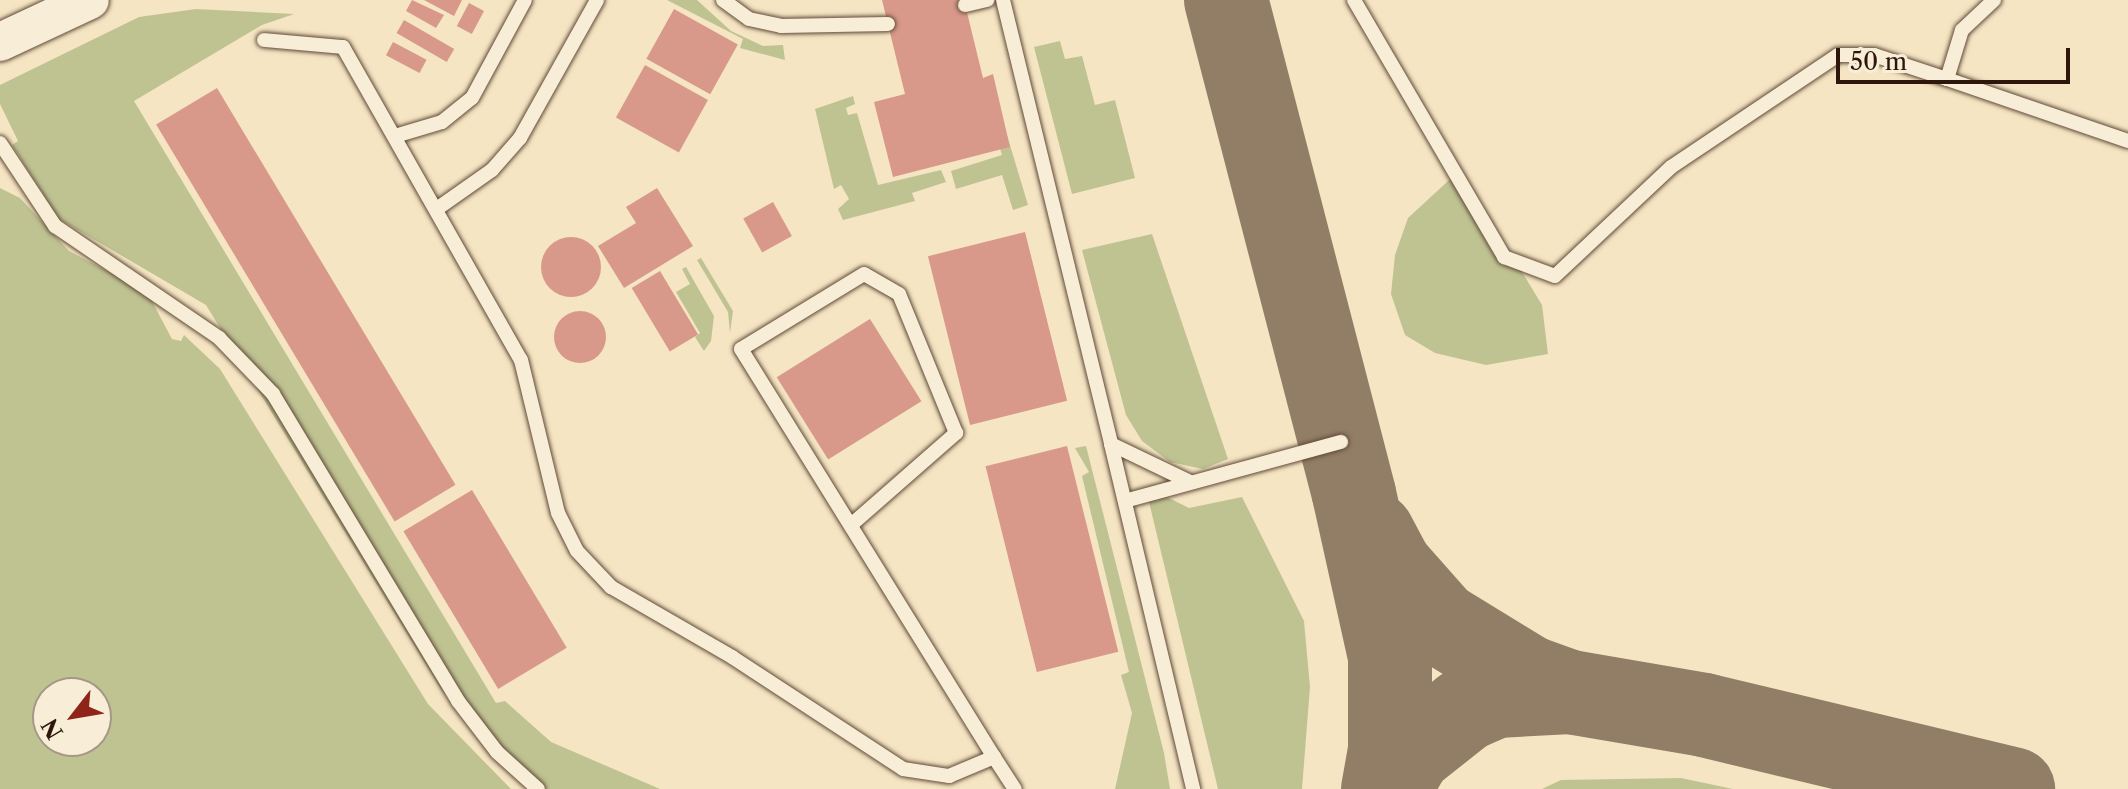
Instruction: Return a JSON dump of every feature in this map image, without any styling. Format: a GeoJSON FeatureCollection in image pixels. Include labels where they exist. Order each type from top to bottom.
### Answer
{"type":"FeatureCollection","features":[{"type":"Feature","properties":{"kind":"street"},"geometry":{"type":"LineString","coordinates":[[0,42],[90,0]]}},
{"type":"Feature","properties":{"kind":"lane"},"geometry":{"type":"LineString","coordinates":[[395,136],[442,122],[465,105],[525,0]]}},
{"type":"Feature","properties":{"kind":"lane"},"geometry":{"type":"LineString","coordinates":[[438,208],[492,170],[520,138],[597,0]]}},
{"type":"Feature","properties":{"kind":"lane"},"geometry":{"type":"LineString","coordinates":[[723,0],[749,19],[781,26],[888,24]]}},
{"type":"Feature","properties":{"kind":"lane"},"geometry":{"type":"LineString","coordinates":[[965,5],[987,0]]}},
{"type":"Feature","properties":{"kind":"lane"},"geometry":{"type":"LineString","coordinates":[[1003,0],[1193,789]]}},
{"type":"Feature","properties":{"kind":"lane"},"geometry":{"type":"LineString","coordinates":[[1354,0],[1504,257],[1555,276],[1671,167],[1838,55],[1874,55],[2128,141]]}},
{"type":"Feature","properties":{"kind":"lane"},"geometry":{"type":"LineString","coordinates":[[1947,79],[1962,30],[1994,0]]}},
{"type":"Feature","properties":{"kind":"lane"},"geometry":{"type":"LineString","coordinates":[[264,40],[343,47],[438,208],[521,360],[558,513],[577,551],[611,587],[732,657],[903,769],[949,776],[994,757]]}},
{"type":"Feature","properties":{"kind":"lane"},"geometry":{"type":"LineString","coordinates":[[0,143],[55,226],[207,328],[273,394],[458,701],[497,752],[538,789]]}},
{"type":"Feature","properties":{"kind":"lane"},"geometry":{"type":"LineString","coordinates":[[851,525],[956,433],[899,294],[864,274],[741,349],[1015,789]]}},
{"type":"Feature","properties":{"kind":"lane"},"geometry":{"type":"LineString","coordinates":[[1125,501],[1341,442]]}},
{"type":"Feature","properties":{"kind":"lane"},"geometry":{"type":"LineString","coordinates":[[1111,444],[1190,482]]}},
{"type":"Feature","properties":{"kind":"green space"},"geometry":{"type":"Polygon","coordinates":[[[667,0],[697,0],[731,31],[763,46],[783,45],[785,60],[740,48],[743,39],[667,0]]]}},
{"type":"Feature","properties":{"kind":"green space"},"geometry":{"type":"Polygon","coordinates":[[[196,9],[294,14],[262,25],[134,101],[496,703],[505,701],[551,742],[660,789],[538,789],[442,691],[206,305],[59,219],[12,145],[18,141],[0,104],[0,85],[139,17],[196,9]]]}},
{"type":"Feature","properties":{"kind":"green space"},"geometry":{"type":"Polygon","coordinates":[[[1060,41],[1065,59],[1082,56],[1095,105],[1115,100],[1135,178],[1072,194],[1034,47],[1060,41]]]}},
{"type":"Feature","properties":{"kind":"green space"},"geometry":{"type":"Polygon","coordinates":[[[994,92],[1028,205],[1013,210],[1002,175],[956,189],[951,171],[1002,155],[984,95],[994,92]]]}},
{"type":"Feature","properties":{"kind":"green space"},"geometry":{"type":"Polygon","coordinates":[[[853,96],[855,104],[846,108],[848,115],[857,113],[878,185],[941,170],[946,182],[912,193],[915,201],[843,220],[838,209],[849,199],[841,185],[834,189],[815,109],[853,96]]]}},
{"type":"Feature","properties":{"kind":"green space"},"geometry":{"type":"Polygon","coordinates":[[[1460,170],[1542,305],[1548,354],[1486,365],[1435,353],[1405,335],[1391,294],[1395,255],[1408,218],[1460,170]]]}},
{"type":"Feature","properties":{"kind":"green space"},"geometry":{"type":"Polygon","coordinates":[[[0,188],[20,198],[69,251],[147,292],[172,339],[181,341],[184,335],[220,369],[428,704],[511,789],[0,789],[0,188]]]}},
{"type":"Feature","properties":{"kind":"green space"},"geometry":{"type":"Polygon","coordinates":[[[1152,234],[1228,459],[1203,469],[1170,462],[1142,441],[1126,415],[1082,250],[1152,234]]]}},
{"type":"Feature","properties":{"kind":"green space"},"geometry":{"type":"Polygon","coordinates":[[[701,258],[733,311],[730,333],[728,312],[697,260],[701,258]]]}},
{"type":"Feature","properties":{"kind":"green space"},"geometry":{"type":"Polygon","coordinates":[[[686,267],[714,316],[711,341],[704,351],[695,337],[700,333],[676,292],[690,284],[682,269],[686,267]]]}},
{"type":"Feature","properties":{"kind":"green space"},"geometry":{"type":"Polygon","coordinates":[[[1086,446],[1164,753],[1170,789],[1115,789],[1132,713],[1121,675],[1129,672],[1082,476],[1089,472],[1075,448],[1086,446]]]}},
{"type":"Feature","properties":{"kind":"green space"},"geometry":{"type":"Polygon","coordinates":[[[1167,497],[1189,508],[1242,497],[1304,621],[1310,687],[1302,789],[1218,789],[1149,502],[1167,497]]]}},
{"type":"Feature","properties":{"kind":"green space"},"geometry":{"type":"Polygon","coordinates":[[[1681,778],[1733,789],[1542,789],[1561,780],[1681,778]]]}},
{"type":"Feature","properties":{"kind":"building"},"geometry":{"type":"Polygon","coordinates":[[[412,0],[444,15],[436,28],[406,11],[412,0]]]}},
{"type":"Feature","properties":{"kind":"building"},"geometry":{"type":"Polygon","coordinates":[[[424,0],[462,0],[454,16],[424,0]]]}},
{"type":"Feature","properties":{"kind":"building"},"geometry":{"type":"Polygon","coordinates":[[[882,0],[964,0],[983,78],[993,74],[1010,147],[893,177],[874,102],[905,94],[882,0]]]}},
{"type":"Feature","properties":{"kind":"building"},"geometry":{"type":"Polygon","coordinates":[[[469,3],[484,11],[472,34],[457,26],[469,3]]]}},
{"type":"Feature","properties":{"kind":"building"},"geometry":{"type":"Polygon","coordinates":[[[674,9],[738,44],[710,94],[646,59],[674,9]]]}},
{"type":"Feature","properties":{"kind":"building"},"geometry":{"type":"Polygon","coordinates":[[[404,20],[454,49],[447,62],[396,33],[404,20]]]}},
{"type":"Feature","properties":{"kind":"building"},"geometry":{"type":"Polygon","coordinates":[[[393,42],[427,60],[420,73],[386,55],[393,42]]]}},
{"type":"Feature","properties":{"kind":"building"},"geometry":{"type":"Polygon","coordinates":[[[645,65],[708,100],[679,152],[616,117],[645,65]]]}},
{"type":"Feature","properties":{"kind":"building"},"geometry":{"type":"Polygon","coordinates":[[[217,88],[455,485],[395,521],[156,125],[217,88]]]}},
{"type":"Feature","properties":{"kind":"building"},"geometry":{"type":"Polygon","coordinates":[[[657,188],[693,246],[624,288],[598,246],[636,223],[626,207],[657,188]]]}},
{"type":"Feature","properties":{"kind":"building"},"geometry":{"type":"Polygon","coordinates":[[[773,202],[792,236],[762,253],[743,218],[773,202]]]}},
{"type":"Feature","properties":{"kind":"building"},"geometry":{"type":"Polygon","coordinates":[[[1025,232],[1067,401],[970,425],[928,256],[1025,232]]]}},
{"type":"Feature","properties":{"kind":"building"},"geometry":{"type":"Polygon","coordinates":[[[571,237],[592,246],[601,267],[592,288],[571,297],[550,288],[541,267],[550,246],[571,237]]]}},
{"type":"Feature","properties":{"kind":"building"},"geometry":{"type":"Polygon","coordinates":[[[660,271],[698,334],[670,351],[632,288],[660,271]]]}},
{"type":"Feature","properties":{"kind":"building"},"geometry":{"type":"Polygon","coordinates":[[[580,311],[599,318],[606,337],[599,356],[580,363],[561,356],[554,337],[561,318],[580,311]]]}},
{"type":"Feature","properties":{"kind":"building"},"geometry":{"type":"Polygon","coordinates":[[[870,319],[921,401],[828,460],[777,377],[870,319]]]}},
{"type":"Feature","properties":{"kind":"building"},"geometry":{"type":"Polygon","coordinates":[[[1067,446],[1118,652],[1037,672],[985,466],[1067,446]]]}},
{"type":"Feature","properties":{"kind":"building"},"geometry":{"type":"Polygon","coordinates":[[[472,490],[567,648],[498,689],[403,531],[472,490]]]}},
{"type":"Feature","properties":{"kind":"taxiway"},"geometry":{"type":"LineString","coordinates":[[1226,0],[1354,494],[1390,656],[1390,750],[1383,789]]}},
{"type":"Feature","properties":{"kind":"taxiway"},"geometry":{"type":"LineString","coordinates":[[1373,534],[1392,569],[1440,623],[1528,677],[1570,692],[1704,715],[2013,789]]}},
{"type":"Feature","properties":{"kind":"taxiway"},"geometry":{"type":"LineString","coordinates":[[1389,789],[1410,753],[1464,710],[1496,696],[1570,692]]}}]}
